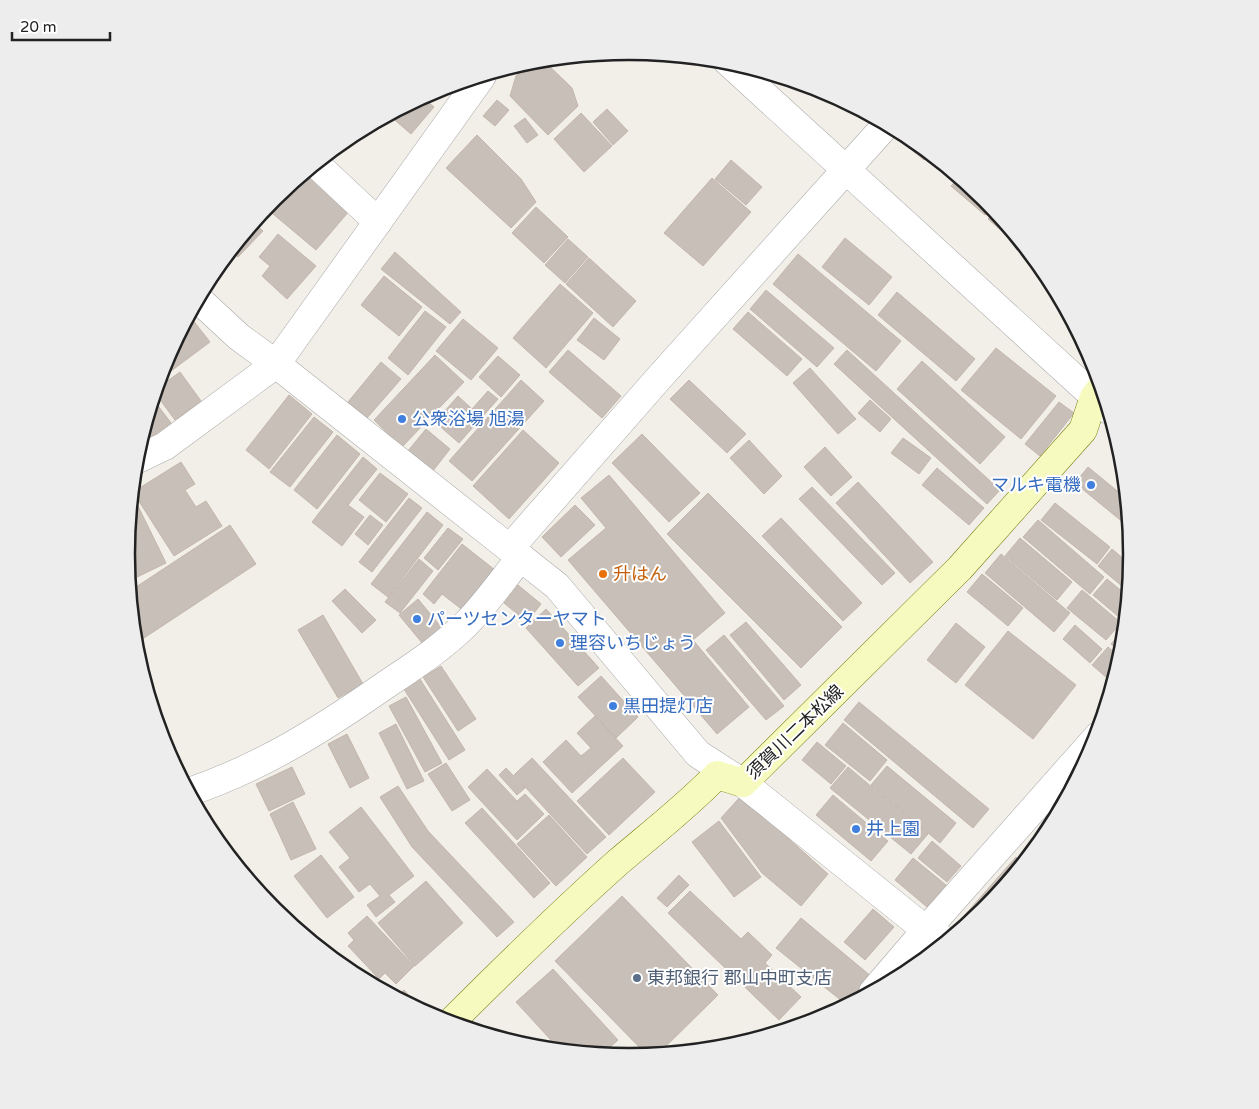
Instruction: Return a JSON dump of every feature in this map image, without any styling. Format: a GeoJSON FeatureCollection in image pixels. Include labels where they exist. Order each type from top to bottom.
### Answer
{"type":"FeatureCollection","features":[{"type":"Feature","properties":{"kind":"main road","name":"須賀川二本松線"},"geometry":{"type":"LineString","coordinates":[[456,1017],[535,938],[688,803],[717,775],[743,783],[966,561],[1084,430],[1100,402]]}},
{"type":"Feature","properties":{"kind":"street"},"geometry":{"type":"LineString","coordinates":[[740,73],[1097,394]]}},
{"type":"Feature","properties":{"kind":"street"},"geometry":{"type":"LineString","coordinates":[[146,455],[165,446],[276,364],[476,85]]}},
{"type":"Feature","properties":{"kind":"street"},"geometry":{"type":"LineString","coordinates":[[195,790],[284,751],[326,726],[429,655],[466,624],[516,552],[658,379],[882,129]]}},
{"type":"Feature","properties":{"kind":"street"},"geometry":{"type":"LineString","coordinates":[[321,168],[378,222]]}},
{"type":"Feature","properties":{"kind":"street"},"geometry":{"type":"LineString","coordinates":[[203,304],[239,337],[276,364],[557,586],[698,754],[743,783],[936,936]]}},
{"type":"Feature","properties":{"kind":"street"},"geometry":{"type":"LineString","coordinates":[[898,970],[936,936],[1079,759]]}},
{"type":"Feature","properties":{"kind":"building"},"geometry":{"type":"Polygon","coordinates":[[[550,67],[572,88],[578,106],[548,135],[510,96],[516,76],[519,73],[550,67]]]}},
{"type":"Feature","properties":{"kind":"building"},"geometry":{"type":"Polygon","coordinates":[[[497,100],[509,110],[495,126],[483,116],[497,100]]]}},
{"type":"Feature","properties":{"kind":"building"},"geometry":{"type":"Polygon","coordinates":[[[429,103],[434,107],[411,134],[394,120],[429,103]]]}},
{"type":"Feature","properties":{"kind":"building"},"geometry":{"type":"Polygon","coordinates":[[[607,109],[628,131],[613,145],[593,122],[607,109]]]}},
{"type":"Feature","properties":{"kind":"building"},"geometry":{"type":"Polygon","coordinates":[[[581,113],[612,146],[584,172],[554,139],[581,113]]]}},
{"type":"Feature","properties":{"kind":"building"},"geometry":{"type":"Polygon","coordinates":[[[525,118],[538,135],[527,143],[514,126],[525,118]]]}},
{"type":"Feature","properties":{"kind":"building"},"geometry":{"type":"Polygon","coordinates":[[[477,135],[521,179],[536,202],[511,228],[446,168],[477,135]]]}},
{"type":"Feature","properties":{"kind":"building"},"geometry":{"type":"Polygon","coordinates":[[[902,142],[904,143],[926,158],[924,160],[902,142]]]}},
{"type":"Feature","properties":{"kind":"building"},"geometry":{"type":"Polygon","coordinates":[[[731,160],[762,187],[746,205],[715,179],[731,160]]]}},
{"type":"Feature","properties":{"kind":"building"},"geometry":{"type":"Polygon","coordinates":[[[311,176],[350,210],[316,250],[272,213],[311,176]]]}},
{"type":"Feature","properties":{"kind":"building"},"geometry":{"type":"Polygon","coordinates":[[[712,178],[751,212],[703,266],[664,233],[712,178]]]}},
{"type":"Feature","properties":{"kind":"building"},"geometry":{"type":"Polygon","coordinates":[[[955,182],[987,213],[985,215],[951,186],[955,182]]]}},
{"type":"Feature","properties":{"kind":"building"},"geometry":{"type":"Polygon","coordinates":[[[536,207],[568,237],[544,263],[512,233],[536,207]]]}},
{"type":"Feature","properties":{"kind":"building"},"geometry":{"type":"Polygon","coordinates":[[[990,217],[1009,237],[988,219],[990,217]]]}},
{"type":"Feature","properties":{"kind":"building"},"geometry":{"type":"Polygon","coordinates":[[[259,227],[263,231],[238,257],[236,255],[259,227]]]}},
{"type":"Feature","properties":{"kind":"building"},"geometry":{"type":"Polygon","coordinates":[[[278,234],[316,266],[287,299],[262,276],[270,266],[259,257],[278,234]]]}},
{"type":"Feature","properties":{"kind":"building"},"geometry":{"type":"Polygon","coordinates":[[[845,238],[892,277],[869,305],[822,267],[845,238]]]}},
{"type":"Feature","properties":{"kind":"building"},"geometry":{"type":"Polygon","coordinates":[[[568,239],[588,257],[565,283],[545,265],[568,239]]]}},
{"type":"Feature","properties":{"kind":"building"},"geometry":{"type":"Polygon","coordinates":[[[395,252],[461,312],[450,324],[381,269],[395,252]]]}},
{"type":"Feature","properties":{"kind":"building"},"geometry":{"type":"Polygon","coordinates":[[[798,254],[901,341],[876,371],[773,284],[798,254]]]}},
{"type":"Feature","properties":{"kind":"building"},"geometry":{"type":"Polygon","coordinates":[[[589,258],[636,301],[613,327],[566,284],[589,258]]]}},
{"type":"Feature","properties":{"kind":"building"},"geometry":{"type":"Polygon","coordinates":[[[384,276],[422,307],[399,336],[361,305],[384,276]]]}},
{"type":"Feature","properties":{"kind":"building"},"geometry":{"type":"Polygon","coordinates":[[[560,284],[593,313],[546,368],[513,338],[560,284]]]}},
{"type":"Feature","properties":{"kind":"building"},"geometry":{"type":"Polygon","coordinates":[[[766,290],[834,348],[817,367],[750,309],[766,290]]]}},
{"type":"Feature","properties":{"kind":"building"},"geometry":{"type":"Polygon","coordinates":[[[897,292],[975,359],[956,381],[878,315],[897,292]]]}},
{"type":"Feature","properties":{"kind":"building"},"geometry":{"type":"Polygon","coordinates":[[[425,311],[446,327],[408,375],[388,358],[425,311]]]}},
{"type":"Feature","properties":{"kind":"building"},"geometry":{"type":"Polygon","coordinates":[[[748,312],[802,359],[787,376],[733,329],[748,312]]]}},
{"type":"Feature","properties":{"kind":"building"},"geometry":{"type":"Polygon","coordinates":[[[594,318],[620,339],[604,360],[577,340],[594,318]]]}},
{"type":"Feature","properties":{"kind":"building"},"geometry":{"type":"Polygon","coordinates":[[[463,319],[498,348],[471,380],[436,351],[463,319]]]}},
{"type":"Feature","properties":{"kind":"building"},"geometry":{"type":"Polygon","coordinates":[[[194,321],[210,342],[171,371],[194,321]]]}},
{"type":"Feature","properties":{"kind":"building"},"geometry":{"type":"Polygon","coordinates":[[[996,348],[1056,396],[1021,439],[961,390],[996,348]]]}},
{"type":"Feature","properties":{"kind":"building"},"geometry":{"type":"Polygon","coordinates":[[[568,350],[621,396],[602,418],[549,372],[568,350]]]}},
{"type":"Feature","properties":{"kind":"building"},"geometry":{"type":"Polygon","coordinates":[[[847,350],[1000,490],[987,504],[834,364],[847,350]]]}},
{"type":"Feature","properties":{"kind":"building"},"geometry":{"type":"Polygon","coordinates":[[[435,355],[464,382],[402,447],[374,420],[435,355]]]}},
{"type":"Feature","properties":{"kind":"building"},"geometry":{"type":"Polygon","coordinates":[[[498,356],[520,375],[501,397],[479,377],[498,356]]]}},
{"type":"Feature","properties":{"kind":"building"},"geometry":{"type":"Polygon","coordinates":[[[922,361],[1005,437],[980,464],[897,389],[922,361]]]}},
{"type":"Feature","properties":{"kind":"building"},"geometry":{"type":"Polygon","coordinates":[[[381,362],[401,379],[367,418],[348,402],[381,362]]]}},
{"type":"Feature","properties":{"kind":"building"},"geometry":{"type":"Polygon","coordinates":[[[810,368],[856,419],[838,434],[793,383],[810,368]]]}},
{"type":"Feature","properties":{"kind":"building"},"geometry":{"type":"Polygon","coordinates":[[[180,372],[201,401],[175,420],[160,400],[167,381],[180,372]]]}},
{"type":"Feature","properties":{"kind":"building"},"geometry":{"type":"Polygon","coordinates":[[[521,380],[544,401],[472,481],[449,461],[521,380]]]}},
{"type":"Feature","properties":{"kind":"building"},"geometry":{"type":"Polygon","coordinates":[[[689,380],[746,434],[727,453],[670,399],[689,380]]]}},
{"type":"Feature","properties":{"kind":"building"},"geometry":{"type":"Polygon","coordinates":[[[488,391],[498,399],[459,443],[435,422],[458,396],[472,409],[488,391]]]}},
{"type":"Feature","properties":{"kind":"building"},"geometry":{"type":"Polygon","coordinates":[[[289,395],[312,414],[269,469],[246,450],[289,395]]]}},
{"type":"Feature","properties":{"kind":"building"},"geometry":{"type":"Polygon","coordinates":[[[870,400],[891,419],[880,432],[858,413],[870,400]]]}},
{"type":"Feature","properties":{"kind":"building"},"geometry":{"type":"Polygon","coordinates":[[[1059,402],[1074,413],[1040,456],[1025,444],[1059,402]]]}},
{"type":"Feature","properties":{"kind":"building"},"geometry":{"type":"Polygon","coordinates":[[[158,406],[171,423],[149,439],[158,406]]]}},
{"type":"Feature","properties":{"kind":"building"},"geometry":{"type":"Polygon","coordinates":[[[314,417],[333,432],[290,487],[270,472],[314,417]]]}},
{"type":"Feature","properties":{"kind":"building"},"geometry":{"type":"Polygon","coordinates":[[[426,429],[450,449],[432,472],[407,452],[426,429]]]}},
{"type":"Feature","properties":{"kind":"building"},"geometry":{"type":"Polygon","coordinates":[[[523,430],[559,463],[509,519],[473,486],[523,430]]]}},
{"type":"Feature","properties":{"kind":"building"},"geometry":{"type":"Polygon","coordinates":[[[642,434],[700,493],[669,522],[612,463],[642,434]]]}},
{"type":"Feature","properties":{"kind":"building"},"geometry":{"type":"Polygon","coordinates":[[[337,435],[360,454],[317,509],[294,490],[337,435]]]}},
{"type":"Feature","properties":{"kind":"building"},"geometry":{"type":"Polygon","coordinates":[[[903,438],[931,458],[919,474],[891,453],[903,438]]]}},
{"type":"Feature","properties":{"kind":"building"},"geometry":{"type":"Polygon","coordinates":[[[749,440],[782,476],[764,494],[730,458],[749,440]]]}},
{"type":"Feature","properties":{"kind":"building"},"geometry":{"type":"Polygon","coordinates":[[[825,447],[852,477],[831,496],[804,467],[825,447]]]}},
{"type":"Feature","properties":{"kind":"building"},"geometry":{"type":"Polygon","coordinates":[[[363,457],[377,469],[348,505],[364,517],[342,546],[312,522],[363,457]]]}},
{"type":"Feature","properties":{"kind":"building"},"geometry":{"type":"Polygon","coordinates":[[[181,462],[195,484],[185,490],[196,507],[206,501],[222,526],[174,556],[138,500],[139,488],[181,462]]]}},
{"type":"Feature","properties":{"kind":"building"},"geometry":{"type":"Polygon","coordinates":[[[1088,467],[1120,494],[1123,522],[1075,483],[1088,467]]]}},
{"type":"Feature","properties":{"kind":"building"},"geometry":{"type":"Polygon","coordinates":[[[937,468],[984,508],[969,525],[922,485],[937,468]]]}},
{"type":"Feature","properties":{"kind":"building"},"geometry":{"type":"Polygon","coordinates":[[[380,473],[408,494],[386,522],[359,500],[380,473]]]}},
{"type":"Feature","properties":{"kind":"building"},"geometry":{"type":"Polygon","coordinates":[[[609,475],[725,613],[693,640],[749,707],[717,734],[568,560],[606,528],[581,498],[609,475]]]}},
{"type":"Feature","properties":{"kind":"building"},"geometry":{"type":"Polygon","coordinates":[[[858,482],[933,562],[910,583],[836,503],[858,482]]]}},
{"type":"Feature","properties":{"kind":"building"},"geometry":{"type":"Polygon","coordinates":[[[812,487],[895,573],[882,585],[799,499],[812,487]]]}},
{"type":"Feature","properties":{"kind":"building"},"geometry":{"type":"Polygon","coordinates":[[[708,493],[842,627],[801,668],[667,534],[708,493]]]}},
{"type":"Feature","properties":{"kind":"building"},"geometry":{"type":"Polygon","coordinates":[[[409,498],[422,508],[372,572],[359,562],[409,498]]]}},
{"type":"Feature","properties":{"kind":"building"},"geometry":{"type":"Polygon","coordinates":[[[1055,503],[1110,547],[1097,564],[1041,520],[1055,503]]]}},
{"type":"Feature","properties":{"kind":"building"},"geometry":{"type":"Polygon","coordinates":[[[138,505],[166,563],[136,578],[138,505]]]}},
{"type":"Feature","properties":{"kind":"building"},"geometry":{"type":"Polygon","coordinates":[[[575,505],[595,525],[561,557],[542,537],[575,505]]]}},
{"type":"Feature","properties":{"kind":"building"},"geometry":{"type":"Polygon","coordinates":[[[427,512],[443,525],[388,597],[371,584],[427,512]]]}},
{"type":"Feature","properties":{"kind":"building"},"geometry":{"type":"Polygon","coordinates":[[[370,515],[383,525],[368,545],[355,534],[370,515]]]}},
{"type":"Feature","properties":{"kind":"building"},"geometry":{"type":"Polygon","coordinates":[[[781,518],[862,603],[843,621],[762,536],[781,518]]]}},
{"type":"Feature","properties":{"kind":"building"},"geometry":{"type":"Polygon","coordinates":[[[1038,520],[1104,577],[1090,594],[1023,537],[1038,520]]]}},
{"type":"Feature","properties":{"kind":"building"},"geometry":{"type":"Polygon","coordinates":[[[230,525],[256,564],[143,639],[136,587],[230,525]]]}},
{"type":"Feature","properties":{"kind":"building"},"geometry":{"type":"Polygon","coordinates":[[[448,528],[463,539],[438,570],[424,558],[448,528]]]}},
{"type":"Feature","properties":{"kind":"building"},"geometry":{"type":"Polygon","coordinates":[[[1020,538],[1072,582],[1057,600],[1005,556],[1020,538]]]}},
{"type":"Feature","properties":{"kind":"building"},"geometry":{"type":"Polygon","coordinates":[[[462,544],[495,570],[464,611],[442,594],[434,604],[423,594],[462,544]]]}},
{"type":"Feature","properties":{"kind":"building"},"geometry":{"type":"Polygon","coordinates":[[[1112,549],[1124,559],[1123,587],[1098,566],[1112,549]]]}},
{"type":"Feature","properties":{"kind":"building"},"geometry":{"type":"Polygon","coordinates":[[[1001,554],[1070,613],[1054,632],[985,573],[1001,554]]]}},
{"type":"Feature","properties":{"kind":"building"},"geometry":{"type":"Polygon","coordinates":[[[419,559],[433,571],[400,613],[385,602],[419,559]]]}},
{"type":"Feature","properties":{"kind":"building"},"geometry":{"type":"Polygon","coordinates":[[[982,574],[1023,608],[1008,626],[967,592],[982,574]]]}},
{"type":"Feature","properties":{"kind":"building"},"geometry":{"type":"Polygon","coordinates":[[[1107,579],[1123,592],[1120,618],[1093,595],[1107,579]]]}},
{"type":"Feature","properties":{"kind":"building"},"geometry":{"type":"Polygon","coordinates":[[[518,585],[541,604],[527,622],[504,603],[518,585]]]}},
{"type":"Feature","properties":{"kind":"building"},"geometry":{"type":"Polygon","coordinates":[[[345,589],[376,620],[362,633],[332,601],[345,589]]]}},
{"type":"Feature","properties":{"kind":"building"},"geometry":{"type":"Polygon","coordinates":[[[1082,590],[1119,622],[1119,626],[1106,640],[1067,608],[1082,590]]]}},
{"type":"Feature","properties":{"kind":"building"},"geometry":{"type":"Polygon","coordinates":[[[418,599],[442,628],[423,644],[399,615],[418,599]]]}},
{"type":"Feature","properties":{"kind":"building"},"geometry":{"type":"Polygon","coordinates":[[[546,609],[599,668],[578,686],[526,628],[546,609]]]}},
{"type":"Feature","properties":{"kind":"building"},"geometry":{"type":"Polygon","coordinates":[[[323,615],[363,684],[338,698],[298,630],[323,615]]]}},
{"type":"Feature","properties":{"kind":"building"},"geometry":{"type":"Polygon","coordinates":[[[746,622],[801,685],[784,700],[730,635],[746,622]]]}},
{"type":"Feature","properties":{"kind":"building"},"geometry":{"type":"Polygon","coordinates":[[[956,623],[985,647],[956,683],[927,660],[956,623]]]}},
{"type":"Feature","properties":{"kind":"building"},"geometry":{"type":"Polygon","coordinates":[[[1075,625],[1102,649],[1090,663],[1063,639],[1075,625]]]}},
{"type":"Feature","properties":{"kind":"building"},"geometry":{"type":"Polygon","coordinates":[[[1008,631],[1076,685],[1033,739],[965,685],[1008,631]]]}},
{"type":"Feature","properties":{"kind":"building"},"geometry":{"type":"Polygon","coordinates":[[[724,635],[784,706],[766,720],[706,650],[724,635]]]}},
{"type":"Feature","properties":{"kind":"building"},"geometry":{"type":"Polygon","coordinates":[[[1117,638],[1115,647],[1111,644],[1117,638]]]}},
{"type":"Feature","properties":{"kind":"building"},"geometry":{"type":"Polygon","coordinates":[[[1108,647],[1114,652],[1108,679],[1092,665],[1108,647]]]}},
{"type":"Feature","properties":{"kind":"building"},"geometry":{"type":"Polygon","coordinates":[[[441,666],[476,719],[458,731],[423,677],[441,666]]]}},
{"type":"Feature","properties":{"kind":"building"},"geometry":{"type":"Polygon","coordinates":[[[418,676],[465,750],[449,760],[402,686],[418,676]]]}},
{"type":"Feature","properties":{"kind":"building"},"geometry":{"type":"Polygon","coordinates":[[[601,676],[638,717],[616,738],[578,697],[601,676]]]}},
{"type":"Feature","properties":{"kind":"building"},"geometry":{"type":"Polygon","coordinates":[[[406,697],[442,763],[425,772],[389,706],[406,697]]]}},
{"type":"Feature","properties":{"kind":"building"},"geometry":{"type":"Polygon","coordinates":[[[859,702],[989,809],[973,828],[844,720],[859,702]]]}},
{"type":"Feature","properties":{"kind":"building"},"geometry":{"type":"Polygon","coordinates":[[[595,716],[623,746],[572,793],[543,762],[566,740],[581,756],[591,748],[577,733],[595,716]]]}},
{"type":"Feature","properties":{"kind":"building"},"geometry":{"type":"Polygon","coordinates":[[[843,723],[887,760],[870,781],[825,745],[843,723]]]}},
{"type":"Feature","properties":{"kind":"building"},"geometry":{"type":"Polygon","coordinates":[[[396,724],[424,781],[407,789],[379,733],[396,724]]]}},
{"type":"Feature","properties":{"kind":"building"},"geometry":{"type":"Polygon","coordinates":[[[347,734],[369,778],[350,788],[328,744],[347,734]]]}},
{"type":"Feature","properties":{"kind":"building"},"geometry":{"type":"Polygon","coordinates":[[[817,742],[846,766],[831,784],[802,760],[817,742]]]}},
{"type":"Feature","properties":{"kind":"building"},"geometry":{"type":"Polygon","coordinates":[[[532,758],[606,837],[587,854],[514,775],[532,758]]]}},
{"type":"Feature","properties":{"kind":"building"},"geometry":{"type":"Polygon","coordinates":[[[623,758],[655,792],[609,835],[577,801],[623,758]]]}},
{"type":"Feature","properties":{"kind":"building"},"geometry":{"type":"Polygon","coordinates":[[[446,763],[470,800],[452,811],[428,774],[446,763]]]}},
{"type":"Feature","properties":{"kind":"building"},"geometry":{"type":"Polygon","coordinates":[[[887,766],[956,823],[940,843],[871,785],[887,766]]]}},
{"type":"Feature","properties":{"kind":"building"},"geometry":{"type":"Polygon","coordinates":[[[292,767],[305,794],[269,811],[256,784],[292,767]]]}},
{"type":"Feature","properties":{"kind":"building"},"geometry":{"type":"Polygon","coordinates":[[[848,767],[928,834],[911,854],[830,788],[848,767]]]}},
{"type":"Feature","properties":{"kind":"building"},"geometry":{"type":"Polygon","coordinates":[[[506,768],[525,788],[517,795],[499,775],[506,768]]]}},
{"type":"Feature","properties":{"kind":"building"},"geometry":{"type":"Polygon","coordinates":[[[487,769],[517,801],[525,794],[544,814],[517,840],[468,787],[487,769]]]}},
{"type":"Feature","properties":{"kind":"building"},"geometry":{"type":"Polygon","coordinates":[[[398,786],[428,831],[514,922],[497,937],[412,847],[380,797],[398,786]]]}},
{"type":"Feature","properties":{"kind":"building"},"geometry":{"type":"Polygon","coordinates":[[[833,795],[888,841],[871,861],[816,815],[833,795]]]}},
{"type":"Feature","properties":{"kind":"building"},"geometry":{"type":"Polygon","coordinates":[[[741,796],[828,874],[801,906],[762,873],[721,818],[741,796]]]}},
{"type":"Feature","properties":{"kind":"building"},"geometry":{"type":"Polygon","coordinates":[[[293,802],[316,849],[291,860],[270,814],[293,802]]]}},
{"type":"Feature","properties":{"kind":"building"},"geometry":{"type":"Polygon","coordinates":[[[361,807],[414,876],[389,895],[395,902],[376,917],[367,905],[380,896],[370,884],[359,892],[339,867],[350,858],[329,832],[361,807]]]}},
{"type":"Feature","properties":{"kind":"building"},"geometry":{"type":"Polygon","coordinates":[[[482,808],[550,883],[534,898],[465,823],[482,808]]]}},
{"type":"Feature","properties":{"kind":"building"},"geometry":{"type":"Polygon","coordinates":[[[549,815],[587,857],[556,886],[517,844],[549,815]]]}},
{"type":"Feature","properties":{"kind":"building"},"geometry":{"type":"Polygon","coordinates":[[[719,821],[761,877],[734,897],[692,842],[719,821]]]}},
{"type":"Feature","properties":{"kind":"building"},"geometry":{"type":"Polygon","coordinates":[[[932,841],[961,866],[947,882],[918,858],[932,841]]]}},
{"type":"Feature","properties":{"kind":"building"},"geometry":{"type":"Polygon","coordinates":[[[321,855],[354,897],[327,918],[294,876],[321,855]]]}},
{"type":"Feature","properties":{"kind":"building"},"geometry":{"type":"Polygon","coordinates":[[[1016,857],[1019,860],[1001,881],[964,918],[963,917],[1016,857]]]}},
{"type":"Feature","properties":{"kind":"building"},"geometry":{"type":"Polygon","coordinates":[[[913,858],[946,885],[927,907],[895,880],[913,858]]]}},
{"type":"Feature","properties":{"kind":"building"},"geometry":{"type":"Polygon","coordinates":[[[679,875],[689,885],[667,907],[657,898],[679,875]]]}},
{"type":"Feature","properties":{"kind":"building"},"geometry":{"type":"Polygon","coordinates":[[[426,881],[463,923],[415,966],[378,923],[426,881]]]}},
{"type":"Feature","properties":{"kind":"building"},"geometry":{"type":"Polygon","coordinates":[[[690,891],[741,939],[748,932],[772,955],[765,963],[801,997],[779,1020],[668,913],[690,891]]]}},
{"type":"Feature","properties":{"kind":"building","name":"東邦銀行 郡山中町支店"},"geometry":{"type":"Polygon","coordinates":[[[622,896],[718,995],[664,1048],[641,1049],[555,961],[622,896]]]}},
{"type":"Feature","properties":{"kind":"building"},"geometry":{"type":"Polygon","coordinates":[[[873,909],[894,927],[865,960],[844,942],[873,909]]]}},
{"type":"Feature","properties":{"kind":"building"},"geometry":{"type":"Polygon","coordinates":[[[367,916],[414,966],[396,984],[385,973],[379,979],[348,946],[354,940],[348,933],[367,916]]]}},
{"type":"Feature","properties":{"kind":"building"},"geometry":{"type":"Polygon","coordinates":[[[801,918],[872,977],[860,992],[842,1001],[776,948],[801,918]]]}},
{"type":"Feature","properties":{"kind":"building"},"geometry":{"type":"Polygon","coordinates":[[[553,969],[618,1040],[609,1048],[554,1043],[516,1002],[553,969]]]}},
{"type":"Feature","properties":{"kind":"building"},"geometry":{"type":"Polygon","coordinates":[[[404,990],[411,998],[401,993],[404,990]]]}},
{"type":"Feature","properties":{"kind":"place","name":"公衆浴場 旭湯"},"geometry":{"type":"Point","coordinates":[402,419]}},
{"type":"Feature","properties":{"kind":"place","name":"マルキ電機"},"geometry":{"type":"Point","coordinates":[1091,485]}},
{"type":"Feature","properties":{"kind":"place","name":"升はん"},"geometry":{"type":"Point","coordinates":[603,574]}},
{"type":"Feature","properties":{"kind":"place","name":"パーツセンターヤマト"},"geometry":{"type":"Point","coordinates":[417,619]}},
{"type":"Feature","properties":{"kind":"place","name":"理容いちじょう"},"geometry":{"type":"Point","coordinates":[560,643]}},
{"type":"Feature","properties":{"kind":"place","name":"黒田提灯店"},"geometry":{"type":"Point","coordinates":[613,706]}},
{"type":"Feature","properties":{"kind":"place","name":"井上園"},"geometry":{"type":"Point","coordinates":[856,829]}},
{"type":"Feature","properties":{"kind":"place","name":"東邦銀行 郡山中町支店"},"geometry":{"type":"Point","coordinates":[637,978]}}]}
